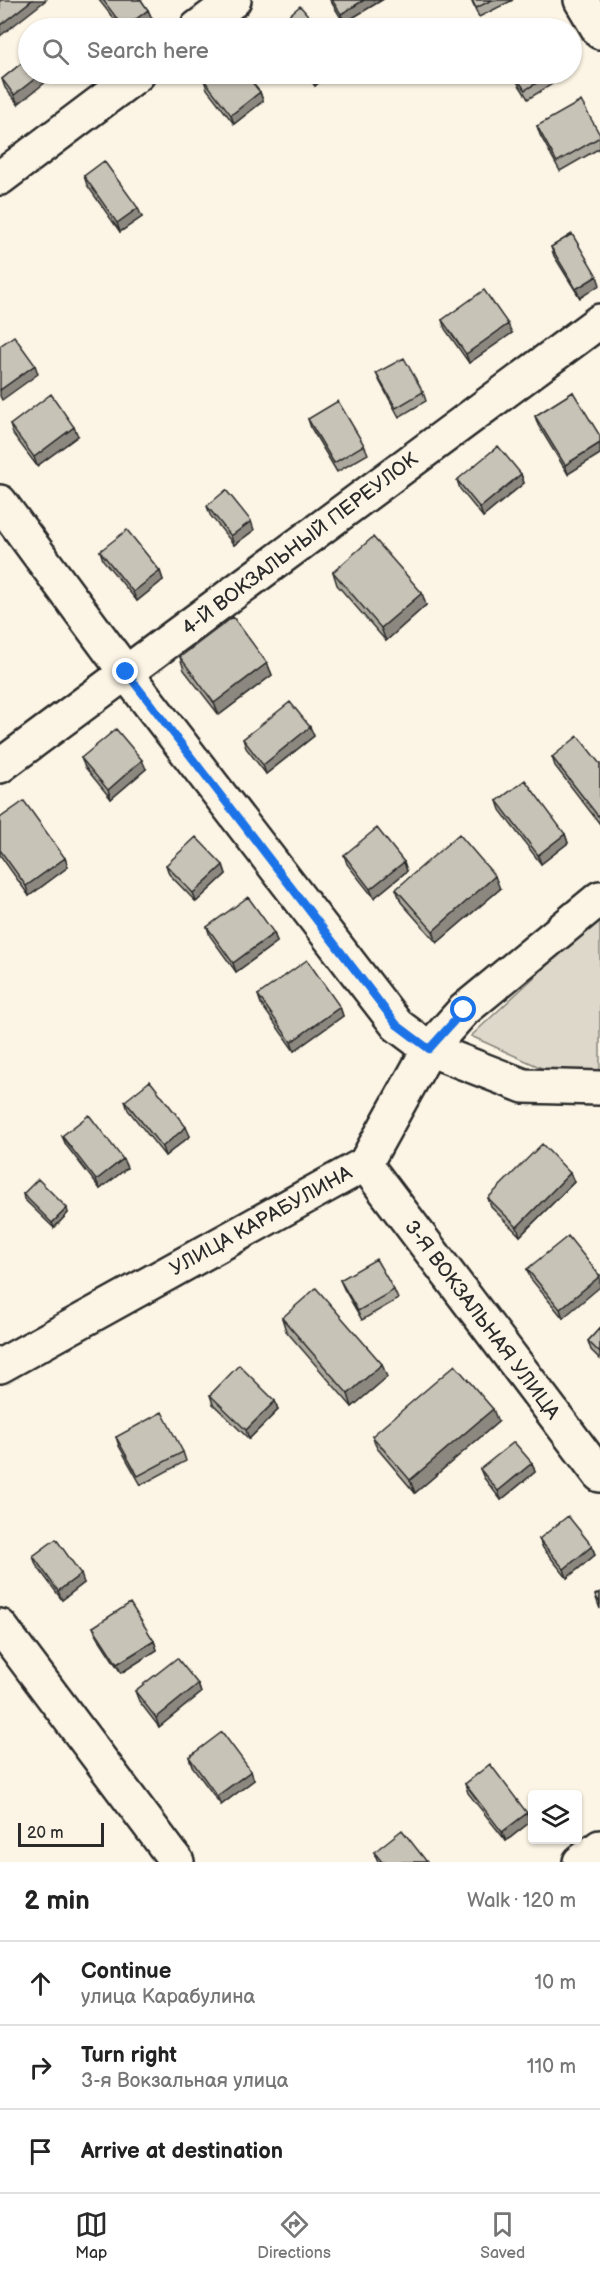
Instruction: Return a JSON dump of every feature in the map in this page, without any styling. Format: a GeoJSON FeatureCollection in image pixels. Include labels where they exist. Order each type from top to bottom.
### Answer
{"type":"FeatureCollection","features":[{"type":"Feature","properties":{"kind":"street"},"geometry":{"type":"LineString","coordinates":[[210,18],[234,0]]}},
{"type":"Feature","properties":{"kind":"street"},"geometry":{"type":"LineString","coordinates":[[581,0],[600,32]]}},
{"type":"Feature","properties":{"kind":"street"},"geometry":{"type":"LineString","coordinates":[[0,178],[125,84]]}},
{"type":"Feature","properties":{"kind":"street","name":"4-Й ВОКЗАЛЬНЫЙ ПЕРЕУЛОК"},"geometry":{"type":"LineString","coordinates":[[0,766],[600,321]]}},
{"type":"Feature","properties":{"kind":"street"},"geometry":{"type":"LineString","coordinates":[[0,502],[126,672],[397,1025],[429,1049],[524,1086],[600,1088]]}},
{"type":"Feature","properties":{"kind":"street","name":"УЛИЦА КАРАБУЛИНА"},"geometry":{"type":"LineString","coordinates":[[0,1366],[365,1164],[429,1049],[464,1010],[600,898]]}},
{"type":"Feature","properties":{"kind":"street","name":"3-Я ВОКЗАЛЬНАЯ УЛИЦА"},"geometry":{"type":"LineString","coordinates":[[365,1164],[600,1475]]}},
{"type":"Feature","properties":{"kind":"street"},"geometry":{"type":"LineString","coordinates":[[0,1626],[177,1862]]}},
{"type":"Feature","properties":{"kind":"street"},"geometry":{"type":"LineString","coordinates":[[580,1862],[600,1847]]}},
{"type":"Feature","properties":{"kind":"shaded area"},"geometry":{"type":"Polygon","coordinates":[[[600,916],[600,1072],[546,1070],[471,1036],[600,916]]]}},
{"type":"Feature","properties":{"kind":"building"},"geometry":{"type":"Polygon","coordinates":[[[0,0],[32,0],[0,25],[0,0]]]}},
{"type":"Feature","properties":{"kind":"building"},"geometry":{"type":"Polygon","coordinates":[[[103,0],[141,0],[148,10],[137,18],[116,18],[103,0]]]}},
{"type":"Feature","properties":{"kind":"building"},"geometry":{"type":"Polygon","coordinates":[[[332,0],[364,0],[341,14],[332,0]]]}},
{"type":"Feature","properties":{"kind":"building"},"geometry":{"type":"Polygon","coordinates":[[[472,0],[492,0],[476,8],[472,0]]]}},
{"type":"Feature","properties":{"kind":"building"},"geometry":{"type":"Polygon","coordinates":[[[300,6],[310,18],[286,18],[300,6]]]}},
{"type":"Feature","properties":{"kind":"building"},"geometry":{"type":"Polygon","coordinates":[[[18,66],[18,84],[28,84],[14,95],[2,79],[18,66]]]}},
{"type":"Feature","properties":{"kind":"building"},"geometry":{"type":"Polygon","coordinates":[[[207,84],[253,84],[260,92],[231,115],[207,84]]]}},
{"type":"Feature","properties":{"kind":"building"},"geometry":{"type":"Polygon","coordinates":[[[521,84],[535,84],[525,90],[521,84]]]}},
{"type":"Feature","properties":{"kind":"building"},"geometry":{"type":"Polygon","coordinates":[[[581,101],[600,137],[557,162],[537,126],[581,101]]]}},
{"type":"Feature","properties":{"kind":"building"},"geometry":{"type":"Polygon","coordinates":[[[104,161],[138,208],[117,223],[84,176],[104,161]]]}},
{"type":"Feature","properties":{"kind":"building"},"geometry":{"type":"Polygon","coordinates":[[[572,234],[597,276],[576,289],[551,247],[572,234]]]}},
{"type":"Feature","properties":{"kind":"building"},"geometry":{"type":"Polygon","coordinates":[[[484,290],[508,324],[466,354],[442,320],[484,290]]]}},
{"type":"Feature","properties":{"kind":"building"},"geometry":{"type":"Polygon","coordinates":[[[14,336],[35,365],[0,390],[0,346],[14,336]]]}},
{"type":"Feature","properties":{"kind":"building"},"geometry":{"type":"Polygon","coordinates":[[[404,358],[423,392],[396,408],[376,373],[404,358]]]}},
{"type":"Feature","properties":{"kind":"building"},"geometry":{"type":"Polygon","coordinates":[[[573,392],[600,436],[600,443],[565,465],[535,416],[573,392]]]}},
{"type":"Feature","properties":{"kind":"building"},"geometry":{"type":"Polygon","coordinates":[[[51,394],[74,427],[34,457],[10,425],[51,394]]]}},
{"type":"Feature","properties":{"kind":"building"},"geometry":{"type":"Polygon","coordinates":[[[338,401],[364,445],[334,463],[308,419],[338,401]]]}},
{"type":"Feature","properties":{"kind":"building"},"geometry":{"type":"Polygon","coordinates":[[[498,446],[521,474],[480,508],[457,480],[498,446]]]}},
{"type":"Feature","properties":{"kind":"building"},"geometry":{"type":"Polygon","coordinates":[[[226,490],[251,521],[231,536],[207,506],[226,490]]]}},
{"type":"Feature","properties":{"kind":"building"},"geometry":{"type":"Polygon","coordinates":[[[127,530],[160,571],[133,592],[100,551],[127,530]]]}},
{"type":"Feature","properties":{"kind":"building"},"geometry":{"type":"Polygon","coordinates":[[[373,537],[422,593],[381,628],[333,572],[373,537]]]}},
{"type":"Feature","properties":{"kind":"building"},"geometry":{"type":"Polygon","coordinates":[[[233,617],[267,663],[214,703],[180,657],[233,617]]]}},
{"type":"Feature","properties":{"kind":"building"},"geometry":{"type":"Polygon","coordinates":[[[290,702],[310,727],[263,765],[243,739],[290,702]]]}},
{"type":"Feature","properties":{"kind":"building"},"geometry":{"type":"Polygon","coordinates":[[[116,729],[142,760],[108,790],[81,758],[116,729]]]}},
{"type":"Feature","properties":{"kind":"building"},"geometry":{"type":"Polygon","coordinates":[[[578,736],[600,764],[600,814],[598,816],[552,757],[578,736]]]}},
{"type":"Feature","properties":{"kind":"building"},"geometry":{"type":"Polygon","coordinates":[[[525,780],[565,834],[538,855],[497,801],[525,780]]]}},
{"type":"Feature","properties":{"kind":"building"},"geometry":{"type":"Polygon","coordinates":[[[24,801],[65,858],[26,886],[0,850],[0,818],[24,801]]]}},
{"type":"Feature","properties":{"kind":"building"},"geometry":{"type":"Polygon","coordinates":[[[377,828],[404,862],[370,889],[344,855],[377,828]]]}},
{"type":"Feature","properties":{"kind":"building"},"geometry":{"type":"Polygon","coordinates":[[[459,834],[495,876],[433,931],[396,889],[459,834]]]}},
{"type":"Feature","properties":{"kind":"building"},"geometry":{"type":"Polygon","coordinates":[[[196,837],[223,865],[193,893],[166,865],[196,837]]]}},
{"type":"Feature","properties":{"kind":"building"},"geometry":{"type":"Polygon","coordinates":[[[248,897],[274,933],[233,963],[207,927],[248,897]]]}},
{"type":"Feature","properties":{"kind":"building"},"geometry":{"type":"Polygon","coordinates":[[[307,960],[340,1007],[291,1042],[258,995],[307,960]]]}},
{"type":"Feature","properties":{"kind":"building"},"geometry":{"type":"Polygon","coordinates":[[[150,1081],[186,1127],[162,1147],[125,1101],[150,1081]]]}},
{"type":"Feature","properties":{"kind":"building"},"geometry":{"type":"Polygon","coordinates":[[[89,1115],[123,1159],[96,1180],[62,1136],[89,1115]]]}},
{"type":"Feature","properties":{"kind":"building"},"geometry":{"type":"Polygon","coordinates":[[[542,1144],[570,1173],[517,1227],[488,1198],[542,1144]]]}},
{"type":"Feature","properties":{"kind":"building"},"geometry":{"type":"Polygon","coordinates":[[[38,1179],[67,1208],[52,1223],[23,1194],[38,1179]]]}},
{"type":"Feature","properties":{"kind":"building"},"geometry":{"type":"Polygon","coordinates":[[[568,1236],[600,1276],[560,1309],[527,1269],[568,1236]]]}},
{"type":"Feature","properties":{"kind":"building"},"geometry":{"type":"Polygon","coordinates":[[[376,1259],[394,1290],[358,1311],[340,1280],[376,1259]]]}},
{"type":"Feature","properties":{"kind":"building"},"geometry":{"type":"Polygon","coordinates":[[[316,1288],[382,1364],[348,1394],[282,1318],[316,1288]]]}},
{"type":"Feature","properties":{"kind":"building"},"geometry":{"type":"Polygon","coordinates":[[[600,1328],[600,1353],[588,1341],[600,1328]]]}},
{"type":"Feature","properties":{"kind":"building"},"geometry":{"type":"Polygon","coordinates":[[[239,1365],[275,1401],[246,1430],[210,1395],[239,1365]]]}},
{"type":"Feature","properties":{"kind":"building"},"geometry":{"type":"Polygon","coordinates":[[[455,1365],[493,1409],[410,1480],[372,1436],[455,1365]]]}},
{"type":"Feature","properties":{"kind":"building"},"geometry":{"type":"Polygon","coordinates":[[[162,1412],[183,1452],[138,1476],[116,1437],[162,1412]]]}},
{"type":"Feature","properties":{"kind":"building"},"geometry":{"type":"Polygon","coordinates":[[[514,1442],[532,1463],[498,1491],[480,1469],[514,1442]]]}},
{"type":"Feature","properties":{"kind":"building"},"geometry":{"type":"Polygon","coordinates":[[[568,1516],[592,1546],[564,1569],[539,1539],[568,1516]]]}},
{"type":"Feature","properties":{"kind":"building"},"geometry":{"type":"Polygon","coordinates":[[[56,1539],[81,1574],[58,1591],[33,1556],[56,1539]]]}},
{"type":"Feature","properties":{"kind":"building"},"geometry":{"type":"Polygon","coordinates":[[[600,1592],[600,1603],[595,1595],[600,1592]]]}},
{"type":"Feature","properties":{"kind":"building"},"geometry":{"type":"Polygon","coordinates":[[[130,1603],[154,1641],[117,1664],[93,1627],[130,1603]]]}},
{"type":"Feature","properties":{"kind":"building"},"geometry":{"type":"Polygon","coordinates":[[[177,1658],[198,1684],[156,1718],[135,1691],[177,1658]]]}},
{"type":"Feature","properties":{"kind":"building"},"geometry":{"type":"Polygon","coordinates":[[[222,1732],[251,1771],[217,1796],[189,1757],[222,1732]]]}},
{"type":"Feature","properties":{"kind":"building"},"geometry":{"type":"Polygon","coordinates":[[[490,1764],[527,1813],[502,1832],[465,1784],[490,1764]]]}},
{"type":"Feature","properties":{"kind":"building"},"geometry":{"type":"Polygon","coordinates":[[[402,1830],[427,1862],[382,1862],[374,1852],[402,1830]]]}},
{"type":"Feature","properties":{"kind":"route"},"geometry":{"type":"LineString","coordinates":[[126,672],[397,1025],[429,1049],[464,1010]]}}]}
